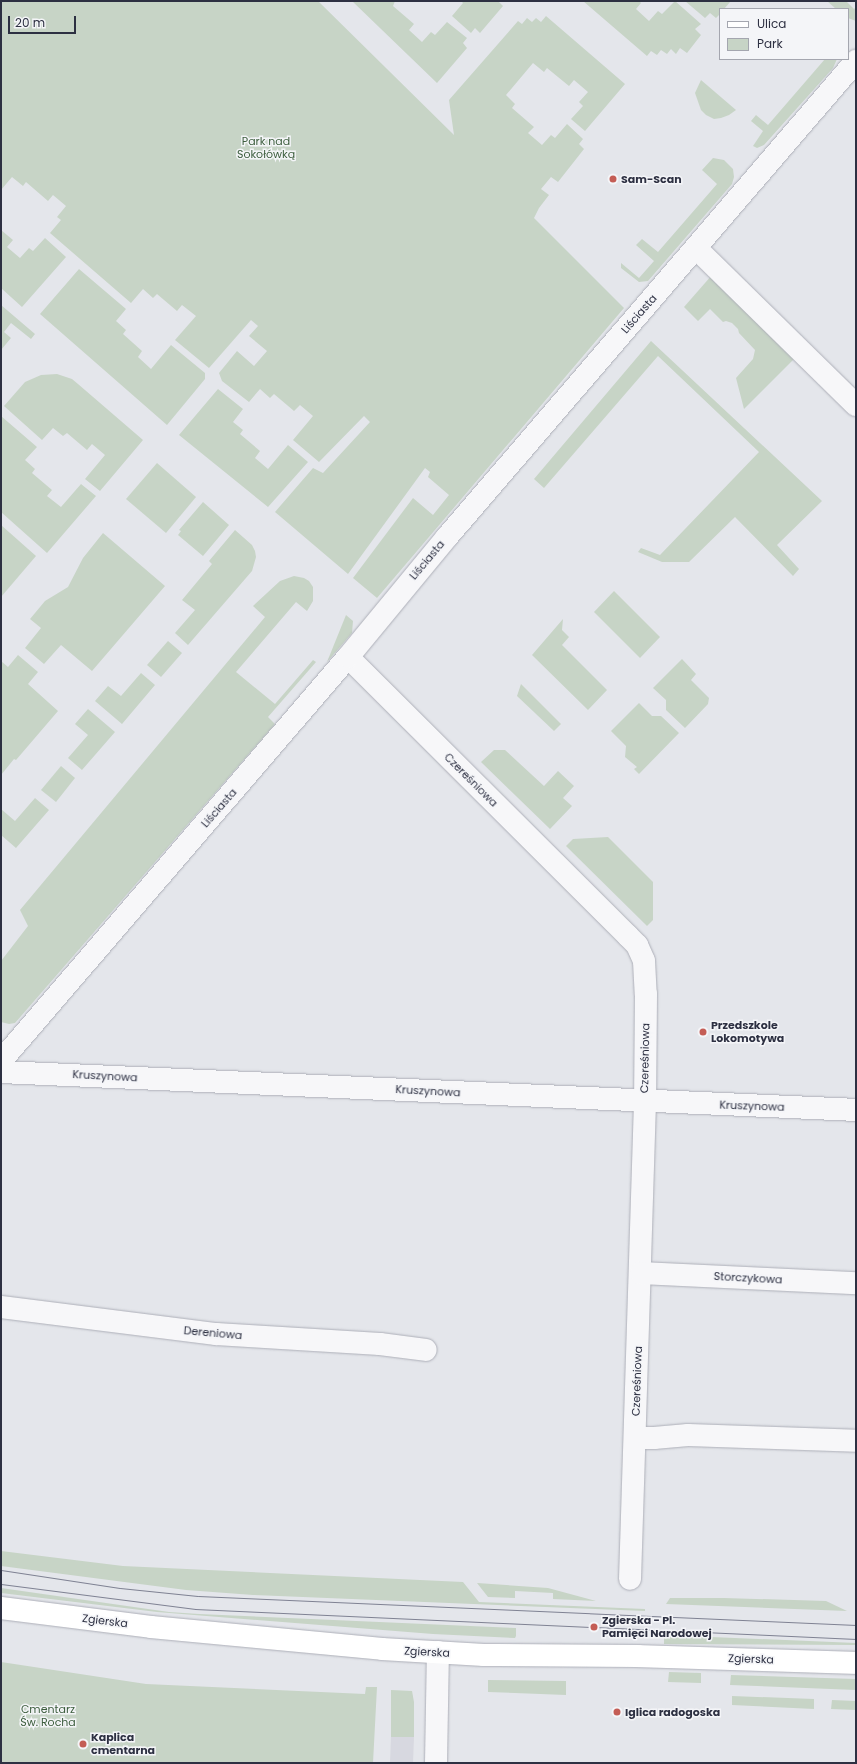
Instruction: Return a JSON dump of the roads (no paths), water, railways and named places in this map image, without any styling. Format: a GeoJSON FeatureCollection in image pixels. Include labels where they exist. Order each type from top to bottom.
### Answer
{"type":"FeatureCollection","features":[{"type":"Feature","properties":{"kind":"main road","name":"Zgierska"},"geometry":{"type":"LineString","coordinates":[[1,1608],[151,1627],[382,1649],[438,1652],[638,1656],[856,1663]]}},
{"type":"Feature","properties":{"kind":"street","name":"Liściasta"},"geometry":{"type":"LineString","coordinates":[[1,1061],[348,657],[408,583],[856,62]]}},
{"type":"Feature","properties":{"kind":"street"},"geometry":{"type":"LineString","coordinates":[[696,248],[856,405]]}},
{"type":"Feature","properties":{"kind":"street","name":"Czereśniowa"},"geometry":{"type":"LineString","coordinates":[[348,657],[637,945],[644,961],[646,994],[645,1102],[641,1273],[630,1579]]}},
{"type":"Feature","properties":{"kind":"street","name":"Kruszynowa"},"geometry":{"type":"LineString","coordinates":[[1,1072],[645,1102],[856,1110]]}},
{"type":"Feature","properties":{"kind":"street","name":"Storczykowa"},"geometry":{"type":"LineString","coordinates":[[641,1273],[856,1282]]}},
{"type":"Feature","properties":{"kind":"street","name":"Dereniowa"},"geometry":{"type":"LineString","coordinates":[[1,1307],[216,1334],[380,1344],[426,1350]]}},
{"type":"Feature","properties":{"kind":"street"},"geometry":{"type":"LineString","coordinates":[[635,1438],[688,1435],[856,1441]]}},
{"type":"Feature","properties":{"kind":"street"},"geometry":{"type":"LineString","coordinates":[[436,1763],[438,1652]]}},
{"type":"Feature","properties":{"kind":"tram line"},"geometry":{"type":"LineString","coordinates":[[1,1570],[120,1588],[198,1596],[856,1625]]}},
{"type":"Feature","properties":{"kind":"tram line"},"geometry":{"type":"LineString","coordinates":[[1,1584],[195,1609],[856,1639]]}},
{"type":"Feature","properties":{"kind":"place","name":"Sam-Scan"},"geometry":{"type":"Point","coordinates":[613,179]}},
{"type":"Feature","properties":{"kind":"place","name":"Przedszkole Lokomotywa"},"geometry":{"type":"Point","coordinates":[703,1032]}},
{"type":"Feature","properties":{"kind":"place","name":"Zgierska - Pl. Pamięci Narodowej"},"geometry":{"type":"Point","coordinates":[594,1627]}},
{"type":"Feature","properties":{"kind":"place","name":"Iglica radogoska"},"geometry":{"type":"Point","coordinates":[617,1712]}},
{"type":"Feature","properties":{"kind":"place","name":"Kaplica cmentarna"},"geometry":{"type":"Point","coordinates":[83,1744]}},
{"type":"Feature","properties":{"kind":"park label","name":"Park nad Sokołówką"},"geometry":{"type":"Point","coordinates":[266,148]}},
{"type":"Feature","properties":{"kind":"park label","name":"Cmentarz Św. Rocha"},"geometry":{"type":"Point","coordinates":[48,1716]}}]}
